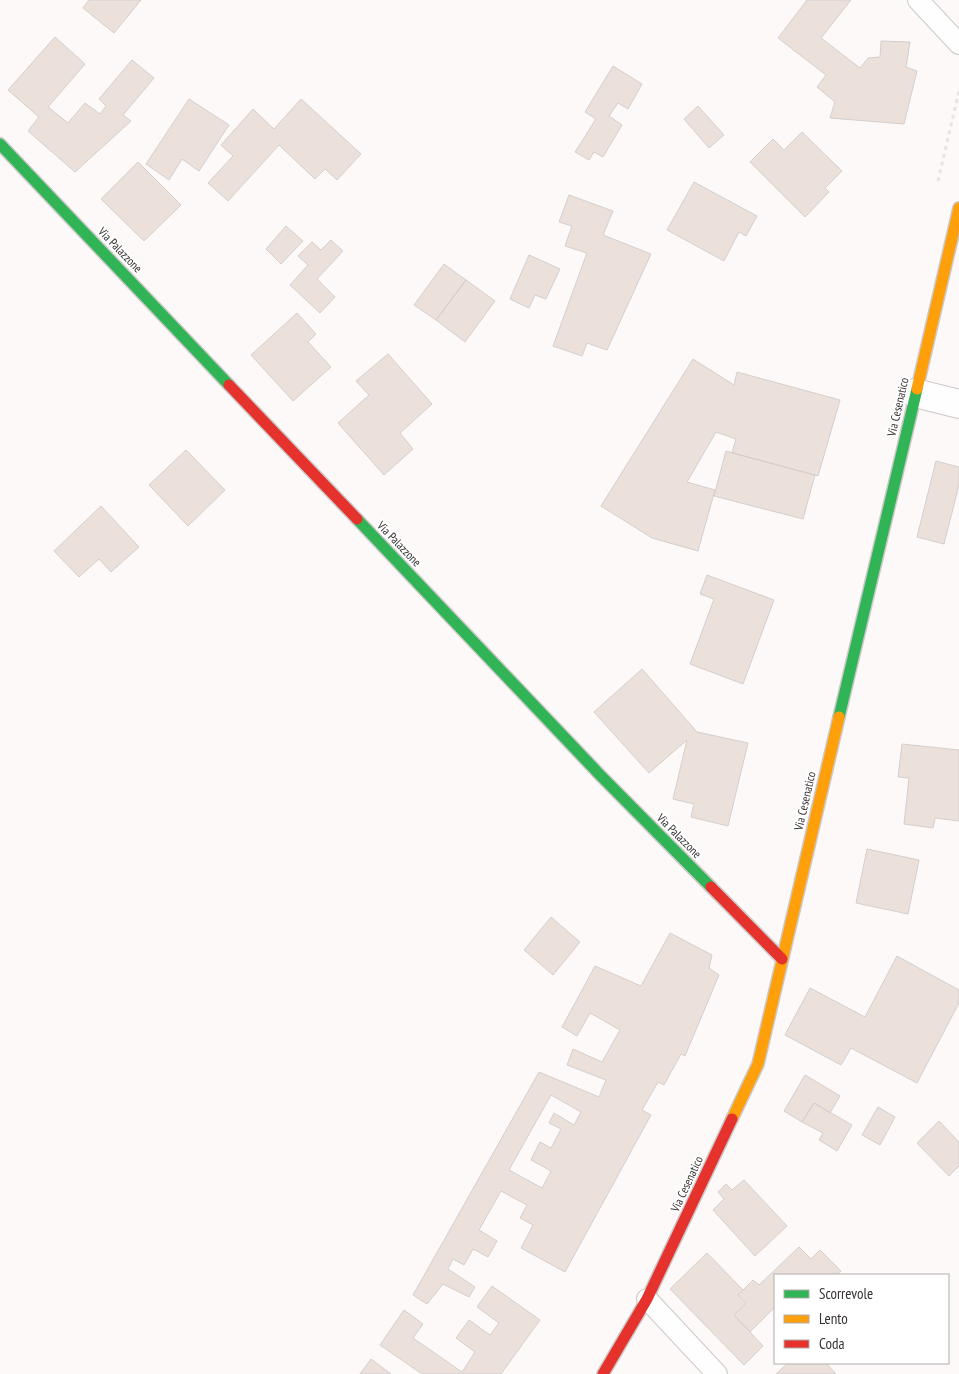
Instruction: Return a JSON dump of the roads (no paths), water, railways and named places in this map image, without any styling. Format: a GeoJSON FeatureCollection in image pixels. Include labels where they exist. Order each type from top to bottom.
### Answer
{"type":"FeatureCollection","features":[{"type":"Feature","properties":{"kind":"main road","name":"Via Palazzone"},"geometry":{"type":"LineString","coordinates":[[0,144],[601,776],[782,959]]}},
{"type":"Feature","properties":{"kind":"main road","name":"Via Cesenatico"},"geometry":{"type":"LineString","coordinates":[[603,1374],[647,1300],[758,1064],[959,208]]}},
{"type":"Feature","properties":{"kind":"street"},"geometry":{"type":"LineString","coordinates":[[915,393],[959,404]]}},
{"type":"Feature","properties":{"kind":"lane"},"geometry":{"type":"LineString","coordinates":[[918,0],[959,44]]}},
{"type":"Feature","properties":{"kind":"lane"},"geometry":{"type":"LineString","coordinates":[[647,1300],[717,1374]]}}]}
